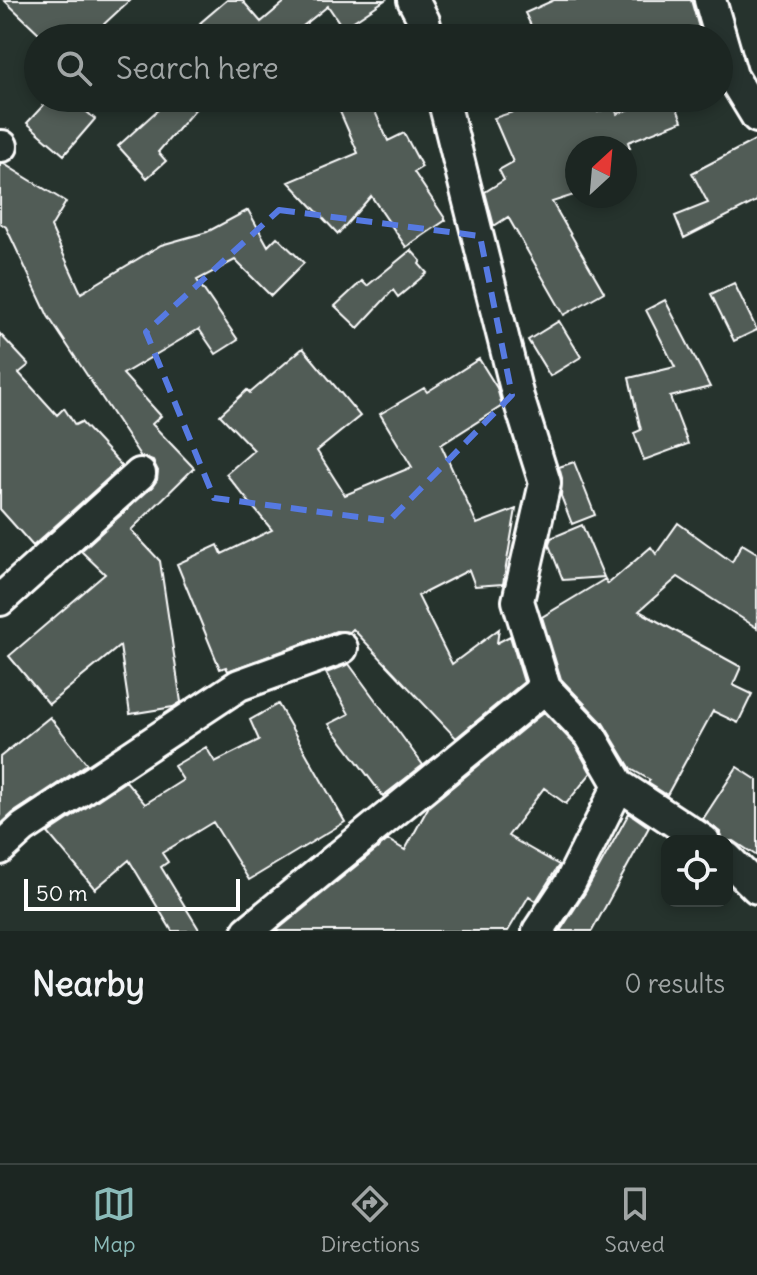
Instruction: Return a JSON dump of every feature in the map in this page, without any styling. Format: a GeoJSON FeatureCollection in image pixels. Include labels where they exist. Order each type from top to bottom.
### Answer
{"type":"FeatureCollection","features":[{"type":"Feature","properties":{"kind":"street"},"geometry":{"type":"LineString","coordinates":[[413,0],[425,24]]}},
{"type":"Feature","properties":{"kind":"street"},"geometry":{"type":"LineString","coordinates":[[710,0],[717,24]]}},
{"type":"Feature","properties":{"kind":"street"},"geometry":{"type":"LineString","coordinates":[[733,78],[757,117]]}},
{"type":"Feature","properties":{"kind":"street"},"geometry":{"type":"LineString","coordinates":[[447,112],[518,397],[545,483],[518,601],[545,688],[590,735],[619,785],[695,835]]}},
{"type":"Feature","properties":{"kind":"street"},"geometry":{"type":"LineString","coordinates":[[0,600],[140,474]]}},
{"type":"Feature","properties":{"kind":"street"},"geometry":{"type":"LineString","coordinates":[[0,849],[23,828],[239,685],[342,648]]}},
{"type":"Feature","properties":{"kind":"street"},"geometry":{"type":"LineString","coordinates":[[248,931],[545,688]]}},
{"type":"Feature","properties":{"kind":"street"},"geometry":{"type":"LineString","coordinates":[[538,931],[570,883],[619,785]]}},
{"type":"Feature","properties":{"kind":"street"},"geometry":{"type":"LineString","coordinates":[[733,864],[757,888]]}},
{"type":"Feature","properties":{"kind":"highlighted area"},"geometry":{"type":"Polygon","coordinates":[[[279,210],[480,236],[512,395],[389,521],[214,498],[146,332],[279,210]]]}},
{"type":"Feature","properties":{"kind":"building"},"geometry":{"type":"Polygon","coordinates":[[[4,0],[130,0],[104,24],[29,24],[4,0]]]}},
{"type":"Feature","properties":{"kind":"building"},"geometry":{"type":"Polygon","coordinates":[[[227,0],[242,0],[261,22],[287,0],[385,0],[349,24],[340,24],[328,6],[306,24],[200,23],[227,0]]]}},
{"type":"Feature","properties":{"kind":"building"},"geometry":{"type":"Polygon","coordinates":[[[554,0],[691,0],[698,24],[530,24],[525,13],[554,0]]]}},
{"type":"Feature","properties":{"kind":"building"},"geometry":{"type":"Polygon","coordinates":[[[37,112],[87,112],[95,119],[64,155],[27,123],[37,112]]]}},
{"type":"Feature","properties":{"kind":"building"},"geometry":{"type":"Polygon","coordinates":[[[156,112],[193,112],[158,152],[166,161],[147,178],[118,146],[156,112]]]}},
{"type":"Feature","properties":{"kind":"building"},"geometry":{"type":"Polygon","coordinates":[[[340,112],[375,112],[388,141],[404,133],[422,167],[414,172],[446,220],[406,247],[371,196],[338,234],[289,182],[358,153],[340,112]]]}},
{"type":"Feature","properties":{"kind":"building"},"geometry":{"type":"Polygon","coordinates":[[[513,112],[678,112],[682,121],[637,138],[637,136],[565,136],[565,198],[552,202],[604,292],[564,315],[508,217],[494,226],[485,192],[504,180],[499,170],[513,162],[494,118],[513,112]]]}},
{"type":"Feature","properties":{"kind":"building"},"geometry":{"type":"Polygon","coordinates":[[[757,139],[757,201],[684,238],[675,216],[708,203],[692,173],[757,139]]]}},
{"type":"Feature","properties":{"kind":"building"},"geometry":{"type":"Polygon","coordinates":[[[0,164],[66,202],[51,227],[81,293],[161,245],[207,232],[248,210],[268,246],[277,237],[304,263],[271,296],[235,260],[197,280],[238,340],[216,354],[199,329],[123,374],[161,416],[152,424],[194,468],[131,530],[160,561],[181,702],[173,707],[130,714],[120,646],[49,704],[9,656],[105,574],[81,551],[152,487],[158,471],[153,461],[141,457],[48,316],[6,227],[0,223],[0,164]]]}},
{"type":"Feature","properties":{"kind":"building"},"geometry":{"type":"Polygon","coordinates":[[[411,250],[427,273],[398,297],[393,290],[358,328],[335,306],[362,281],[367,286],[411,250]]]}},
{"type":"Feature","properties":{"kind":"building"},"geometry":{"type":"Polygon","coordinates":[[[734,283],[757,330],[734,341],[711,294],[734,283]]]}},
{"type":"Feature","properties":{"kind":"building"},"geometry":{"type":"Polygon","coordinates":[[[665,300],[710,387],[670,397],[688,444],[644,460],[634,433],[641,430],[629,378],[675,367],[646,310],[665,300]]]}},
{"type":"Feature","properties":{"kind":"building"},"geometry":{"type":"Polygon","coordinates":[[[559,321],[581,357],[550,376],[528,340],[559,321]]]}},
{"type":"Feature","properties":{"kind":"building"},"geometry":{"type":"Polygon","coordinates":[[[0,334],[29,365],[19,373],[57,415],[64,408],[75,425],[81,422],[122,466],[33,546],[0,509],[0,334]]]}},
{"type":"Feature","properties":{"kind":"building"},"geometry":{"type":"Polygon","coordinates":[[[303,348],[360,416],[317,451],[345,495],[412,467],[380,414],[424,388],[427,392],[479,359],[497,388],[502,406],[441,445],[477,524],[516,509],[503,584],[475,586],[469,570],[418,596],[452,664],[499,629],[497,643],[510,636],[524,682],[456,738],[353,629],[350,632],[336,631],[228,671],[226,667],[220,669],[177,564],[218,545],[222,554],[272,530],[226,474],[254,450],[220,415],[247,390],[250,393],[303,348]]]}},
{"type":"Feature","properties":{"kind":"building"},"geometry":{"type":"Polygon","coordinates":[[[574,462],[595,515],[572,524],[561,496],[559,467],[574,462]]]}},
{"type":"Feature","properties":{"kind":"building"},"geometry":{"type":"Polygon","coordinates":[[[678,523],[732,562],[742,544],[757,553],[757,628],[678,577],[639,611],[741,667],[733,685],[752,694],[738,723],[713,711],[667,795],[631,769],[603,723],[561,679],[542,617],[605,579],[608,584],[651,547],[656,554],[678,523]]]}},
{"type":"Feature","properties":{"kind":"building"},"geometry":{"type":"Polygon","coordinates":[[[582,525],[604,577],[563,580],[549,545],[551,538],[582,525]]]}},
{"type":"Feature","properties":{"kind":"building"},"geometry":{"type":"Polygon","coordinates":[[[349,664],[423,765],[383,796],[329,724],[349,714],[326,673],[349,664]]]}},
{"type":"Feature","properties":{"kind":"building"},"geometry":{"type":"Polygon","coordinates":[[[278,704],[345,822],[249,880],[213,822],[162,853],[168,862],[161,867],[200,931],[172,931],[129,860],[95,889],[48,833],[126,781],[145,804],[183,780],[174,766],[206,747],[215,762],[259,740],[250,720],[278,704]]]}},
{"type":"Feature","properties":{"kind":"building"},"geometry":{"type":"Polygon","coordinates":[[[544,712],[576,746],[591,773],[566,804],[544,788],[508,836],[559,865],[536,901],[529,896],[508,931],[276,931],[388,840],[405,850],[429,806],[544,712]]]}},
{"type":"Feature","properties":{"kind":"building"},"geometry":{"type":"Polygon","coordinates":[[[50,717],[87,764],[0,825],[0,757],[50,717]]]}},
{"type":"Feature","properties":{"kind":"building"},"geometry":{"type":"Polygon","coordinates":[[[737,767],[757,780],[757,856],[733,841],[733,835],[721,835],[703,819],[737,767]]]}},
{"type":"Feature","properties":{"kind":"building"},"geometry":{"type":"Polygon","coordinates":[[[629,813],[649,827],[592,931],[560,931],[585,893],[629,813]]]}}]}
